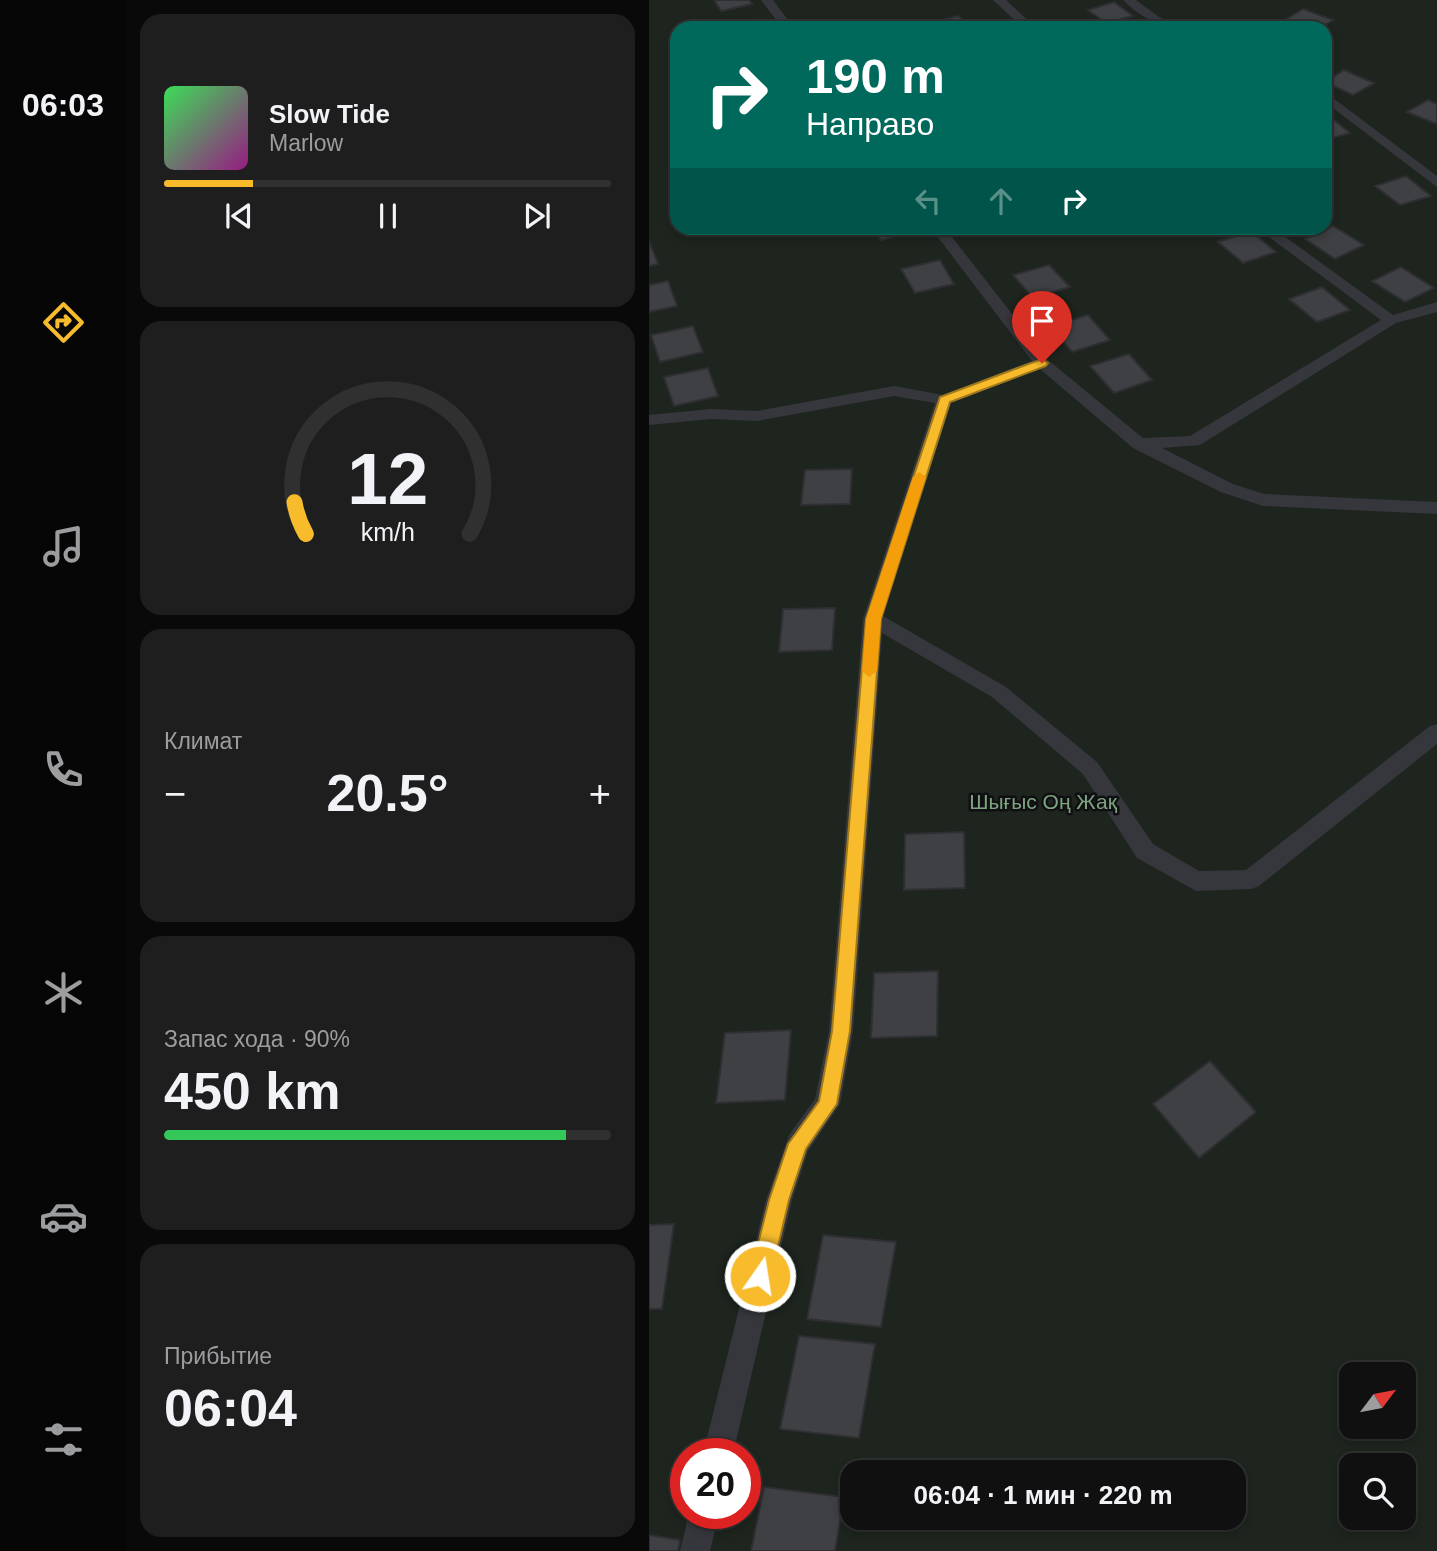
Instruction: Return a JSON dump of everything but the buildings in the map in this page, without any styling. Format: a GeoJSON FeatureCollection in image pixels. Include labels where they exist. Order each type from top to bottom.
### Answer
{"type":"FeatureCollection","features":[{"type":"Feature","properties":{"kind":"lane"},"geometry":{"type":"LineString","coordinates":[[767,0],[783,21]]}},
{"type":"Feature","properties":{"kind":"lane"},"geometry":{"type":"LineString","coordinates":[[998,0],[1022,21]]}},
{"type":"Feature","properties":{"kind":"lane"},"geometry":{"type":"LineString","coordinates":[[1130,0],[1160,21]]}},
{"type":"Feature","properties":{"kind":"lane"},"geometry":{"type":"LineString","coordinates":[[1332,101],[1437,183]]}},
{"type":"Feature","properties":{"kind":"lane"},"geometry":{"type":"LineString","coordinates":[[943,235],[1042,363],[1139,444],[1227,488],[1263,500],[1437,508]]}},
{"type":"Feature","properties":{"kind":"lane"},"geometry":{"type":"LineString","coordinates":[[1274,235],[1391,320]]}},
{"type":"Feature","properties":{"kind":"lane"},"geometry":{"type":"LineString","coordinates":[[1139,444],[1194,441],[1391,320],[1437,307]]}},
{"type":"Feature","properties":{"kind":"lane"},"geometry":{"type":"LineString","coordinates":[[649,401],[653,419],[757,415],[894,391],[944,400],[1042,363]]}},
{"type":"Feature","properties":{"kind":"lane"},"geometry":{"type":"LineString","coordinates":[[722,1438],[779,1200],[798,1144],[827,1104],[841,1031],[873,619],[944,400]]}},
{"type":"Feature","properties":{"kind":"lane"},"geometry":{"type":"LineString","coordinates":[[873,619],[999,692],[1090,768],[1145,850],[1196,881],[1251,879],[1437,732]]}},
{"type":"Feature","properties":{"kind":"lane"},"geometry":{"type":"LineString","coordinates":[[695,1551],[700,1529]]}},
{"type":"Feature","properties":{"kind":"green space","name":"Шығыс Оң Жақ"},"geometry":{"type":"Polygon","coordinates":[[[649,0],[1437,0],[1437,1551],[649,1551],[649,0]]]}},
{"type":"Feature","properties":{"kind":"slow traffic"},"geometry":{"type":"LineString","coordinates":[[869,671],[873,619],[919,477]]}},
{"type":"Feature","properties":{"kind":"route"},"geometry":{"type":"LineString","coordinates":[[760,1276],[779,1200],[798,1144],[827,1104],[841,1031],[873,619],[944,400],[1042,363]]}}]}
